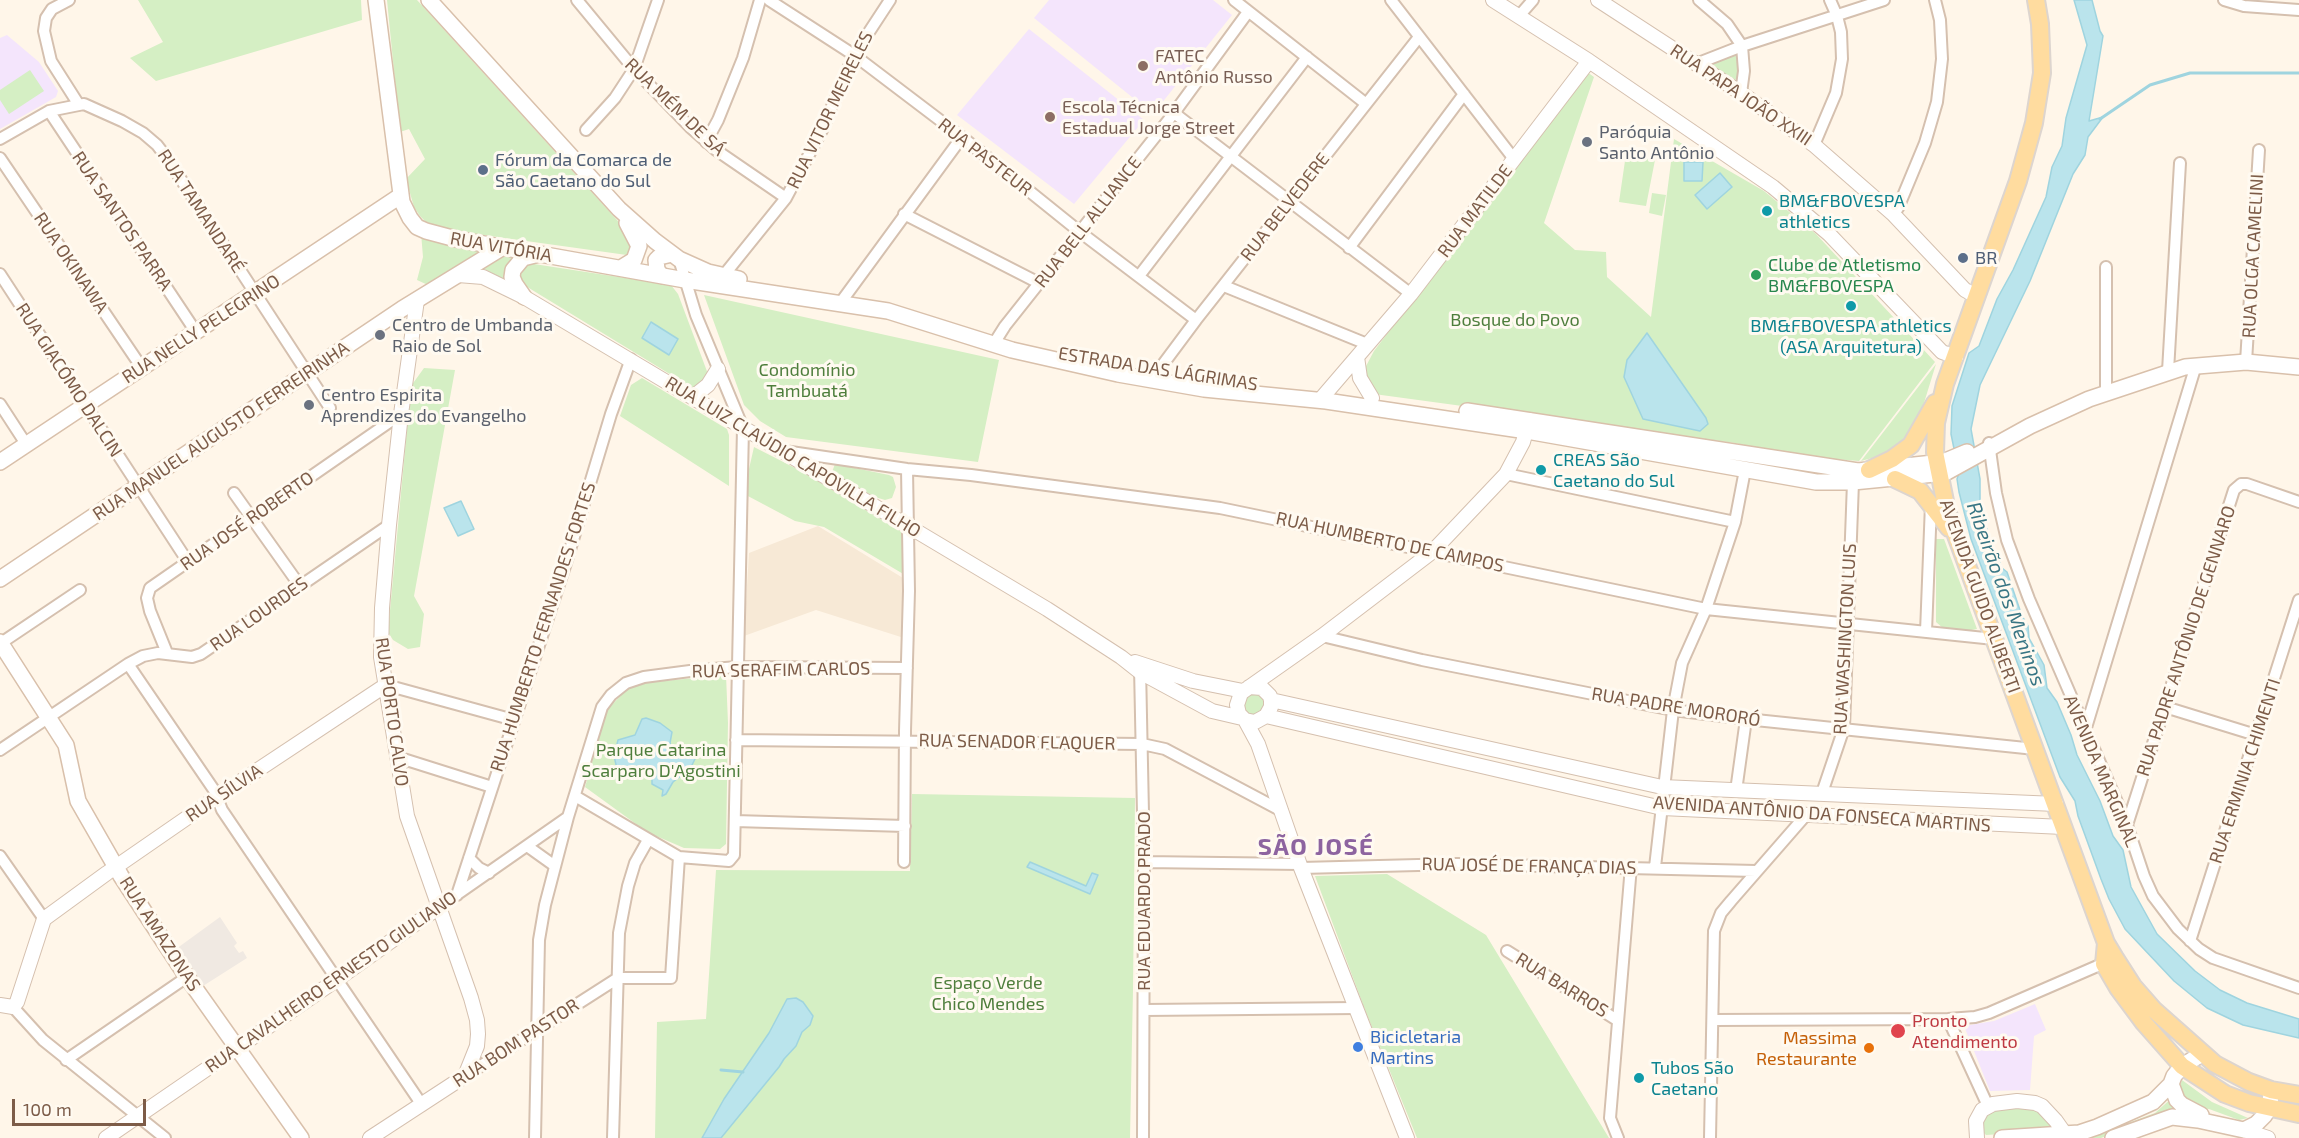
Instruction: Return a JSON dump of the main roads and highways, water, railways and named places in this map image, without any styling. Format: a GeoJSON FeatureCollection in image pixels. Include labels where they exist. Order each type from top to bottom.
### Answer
{"type":"FeatureCollection","features":[{"type":"Feature","properties":{"kind":"main road","name":"RUA VITÓRIA"},"geometry":{"type":"LineString","coordinates":[[376,0],[400,195],[405,210],[417,226],[438,236],[621,268]]}},
{"type":"Feature","properties":{"kind":"main road","name":"ESTRADA DAS LÁGRIMAS"},"geometry":{"type":"LineString","coordinates":[[429,0],[619,209],[676,257],[706,271],[842,299]]}},
{"type":"Feature","properties":{"kind":"main road","name":"AVENIDA GUIDO ALIBERTI"},"geometry":{"type":"LineString","coordinates":[[2036,0],[2040,24],[2042,73],[2034,123],[2018,181],[1946,384],[1936,423],[1946,467],[1947,511],[2056,804],[2106,943],[2109,961]]}},
{"type":"Feature","properties":{"kind":"main road","name":"RUA NELLY PELEGRINO"},"geometry":{"type":"LineString","coordinates":[[0,462],[255,294],[400,195]]}},
{"type":"Feature","properties":{"kind":"main road"},"geometry":{"type":"LineString","coordinates":[[619,209],[639,246],[634,260],[621,268]]}},
{"type":"Feature","properties":{"kind":"main road","name":"RUA MANUEL AUGUSTO FERREIRINHA"},"geometry":{"type":"LineString","coordinates":[[0,579],[417,300],[503,247]]}},
{"type":"Feature","properties":{"kind":"main road"},"geometry":{"type":"LineString","coordinates":[[524,297],[512,277],[513,270],[523,258],[543,254]]}},
{"type":"Feature","properties":{"kind":"main road"},"geometry":{"type":"LineString","coordinates":[[662,276],[657,270],[656,260],[659,257],[676,257]]}},
{"type":"Feature","properties":{"kind":"main road","name":"ESTRADA DAS LÁGRIMAS"},"geometry":{"type":"LineString","coordinates":[[621,268],[685,280],[896,306],[1074,365],[1156,376],[1204,389],[1372,398],[1528,425],[1744,470],[1816,482],[1895,479],[1946,467],[2089,399],[2168,371],[2196,365],[2246,362],[2299,367]]}},
{"type":"Feature","properties":{"kind":"main road"},"geometry":{"type":"LineString","coordinates":[[1869,470],[1892,459],[1911,445],[1946,384]]}},
{"type":"Feature","properties":{"kind":"main road","name":"ESTRADA DAS LÁGRIMAS"},"geometry":{"type":"LineString","coordinates":[[1324,396],[1818,466],[1869,470],[1946,467]]}},
{"type":"Feature","properties":{"kind":"main road"},"geometry":{"type":"LineString","coordinates":[[1895,479],[1914,487],[1931,504],[1957,539]]}},
{"type":"Feature","properties":{"kind":"main road","name":"RUA AMAZONAS"},"geometry":{"type":"LineString","coordinates":[[0,643],[49,716],[68,750],[78,801],[116,866],[187,977],[301,1138]]}},
{"type":"Feature","properties":{"kind":"main road"},"geometry":{"type":"LineString","coordinates":[[2109,961],[2144,999],[2202,1054],[2229,1073],[2299,1114]]}},
{"type":"Feature","properties":{"kind":"main road"},"geometry":{"type":"LineString","coordinates":[[2109,961],[2118,988],[2182,1066],[2225,1094],[2249,1103],[2299,1095]]}},
{"type":"Feature","properties":{"kind":"main road"},"geometry":{"type":"LineString","coordinates":[[2002,1138],[2067,1136],[2097,1127],[2153,1102],[2171,1084],[2182,1066],[2202,1054]]}},
{"type":"Feature","properties":{"kind":"main road"},"geometry":{"type":"LineString","coordinates":[[2171,1084],[2182,1106],[2217,1123]]}},
{"type":"Feature","properties":{"kind":"main road"},"geometry":{"type":"LineString","coordinates":[[2113,1138],[2172,1117],[2217,1123],[2244,1130],[2256,1124],[2270,1098]]}},
{"type":"Feature","properties":{"kind":"water","name":"Ribeirão dos Meninos"},"geometry":{"type":"Polygon","coordinates":[[[2074,0],[2092,0],[2103,36],[2089,121],[2103,117],[2088,137],[2085,155],[2073,174],[2030,281],[1980,385],[1971,429],[1980,479],[1980,503],[1995,551],[2002,568],[2007,572],[2022,616],[2028,626],[2029,638],[2044,665],[2047,688],[2057,702],[2077,755],[2100,801],[2113,836],[2123,850],[2131,887],[2157,934],[2195,971],[2220,990],[2247,1003],[2299,1019],[2299,1038],[2243,1025],[2207,1008],[2174,981],[2125,929],[2101,879],[2078,816],[2075,801],[2060,777],[1971,539],[1959,492],[1957,479],[1959,473],[1951,434],[1952,406],[1969,353],[1979,346],[1997,299],[2013,270],[2046,197],[2052,167],[2062,146],[2066,118],[2087,45],[2074,0]]]}},
{"type":"Feature","properties":{"kind":"water"},"geometry":{"type":"Polygon","coordinates":[[[1684,162],[1703,162],[1702,181],[1684,181],[1684,162]]]}},
{"type":"Feature","properties":{"kind":"water"},"geometry":{"type":"Polygon","coordinates":[[[1720,173],[1732,187],[1707,209],[1695,195],[1720,173]]]}},
{"type":"Feature","properties":{"kind":"water"},"geometry":{"type":"Polygon","coordinates":[[[651,322],[678,339],[669,355],[642,338],[651,322]]]}},
{"type":"Feature","properties":{"kind":"water"},"geometry":{"type":"Polygon","coordinates":[[[1647,333],[1706,418],[1708,424],[1700,431],[1643,419],[1624,377],[1627,360],[1647,333]]]}},
{"type":"Feature","properties":{"kind":"water"},"geometry":{"type":"Polygon","coordinates":[[[461,501],[474,529],[458,536],[444,508],[461,501]]]}},
{"type":"Feature","properties":{"kind":"water"},"geometry":{"type":"Polygon","coordinates":[[[646,718],[660,723],[672,732],[670,743],[674,751],[691,748],[697,755],[690,769],[673,782],[666,794],[662,796],[663,790],[652,784],[652,779],[646,775],[627,778],[621,776],[614,756],[618,740],[635,735],[642,719],[646,718]]]}},
{"type":"Feature","properties":{"kind":"water"},"geometry":{"type":"Polygon","coordinates":[[[1030,862],[1086,886],[1092,873],[1098,875],[1090,894],[1027,867],[1030,862]]]}},
{"type":"Feature","properties":{"kind":"water"},"geometry":{"type":"Polygon","coordinates":[[[796,998],[803,1002],[813,1016],[810,1025],[802,1032],[796,1046],[721,1138],[702,1138],[724,1099],[769,1033],[787,999],[796,998]]]}},
{"type":"Feature","properties":{"kind":"waterway"},"geometry":{"type":"LineString","coordinates":[[2100,119],[2150,85],[2190,73],[2299,73]]}},
{"type":"Feature","properties":{"kind":"waterway"},"geometry":{"type":"LineString","coordinates":[[721,1070],[743,1072]]}},
{"type":"Feature","properties":{"kind":"place","name":"FATEC Antônio Russo"},"geometry":{"type":"Point","coordinates":[1143,66]}},
{"type":"Feature","properties":{"kind":"place","name":"Escola Técnica Estadual Jorge Street"},"geometry":{"type":"Point","coordinates":[1050,117]}},
{"type":"Feature","properties":{"kind":"place","name":"Paróquia Santo Antônio"},"geometry":{"type":"Point","coordinates":[1587,142]}},
{"type":"Feature","properties":{"kind":"place","name":"Fórum da Comarca de São Caetano do Sul"},"geometry":{"type":"Point","coordinates":[483,170]}},
{"type":"Feature","properties":{"kind":"place","name":"BM&FBOVESPA athletics"},"geometry":{"type":"Point","coordinates":[1767,211]}},
{"type":"Feature","properties":{"kind":"place","name":"BR"},"geometry":{"type":"Point","coordinates":[1963,258]}},
{"type":"Feature","properties":{"kind":"place","name":"Clube de Atletismo BM&FBOVESPA"},"geometry":{"type":"Point","coordinates":[1756,275]}},
{"type":"Feature","properties":{"kind":"place","name":"BM&FBOVESPA athletics (ASA Arquitetura)"},"geometry":{"type":"Point","coordinates":[1851,306]}},
{"type":"Feature","properties":{"kind":"place","name":"Centro de Umbanda Raio de Sol"},"geometry":{"type":"Point","coordinates":[380,335]}},
{"type":"Feature","properties":{"kind":"place","name":"Centro Espirita Aprendizes do Evangelho"},"geometry":{"type":"Point","coordinates":[309,405]}},
{"type":"Feature","properties":{"kind":"place","name":"CREAS São Caetano do Sul"},"geometry":{"type":"Point","coordinates":[1541,470]}},
{"type":"Feature","properties":{"kind":"place","name":"Pronto Atendimento"},"geometry":{"type":"Point","coordinates":[1898,1031]}},
{"type":"Feature","properties":{"kind":"place","name":"Bicicletaria Martins"},"geometry":{"type":"Point","coordinates":[1358,1047]}},
{"type":"Feature","properties":{"kind":"place","name":"Massima Restaurante"},"geometry":{"type":"Point","coordinates":[1869,1048]}},
{"type":"Feature","properties":{"kind":"place","name":"Tubos São Caetano"},"geometry":{"type":"Point","coordinates":[1639,1078]}},
{"type":"Feature","properties":{"kind":"district","name":"SÃO JOSÉ"},"geometry":{"type":"Point","coordinates":[1316,847]}},
{"type":"Feature","properties":{"kind":"park label","name":"Bosque do Povo"},"geometry":{"type":"Point","coordinates":[1515,320]}},
{"type":"Feature","properties":{"kind":"park label","name":"Condomínio Tambuatá"},"geometry":{"type":"Point","coordinates":[807,380]}},
{"type":"Feature","properties":{"kind":"park label","name":"Parque Catarina Scarparo D'Agostini"},"geometry":{"type":"Point","coordinates":[661,760]}},
{"type":"Feature","properties":{"kind":"park label","name":"Espaço Verde Chico Mendes"},"geometry":{"type":"Point","coordinates":[988,993]}}]}
